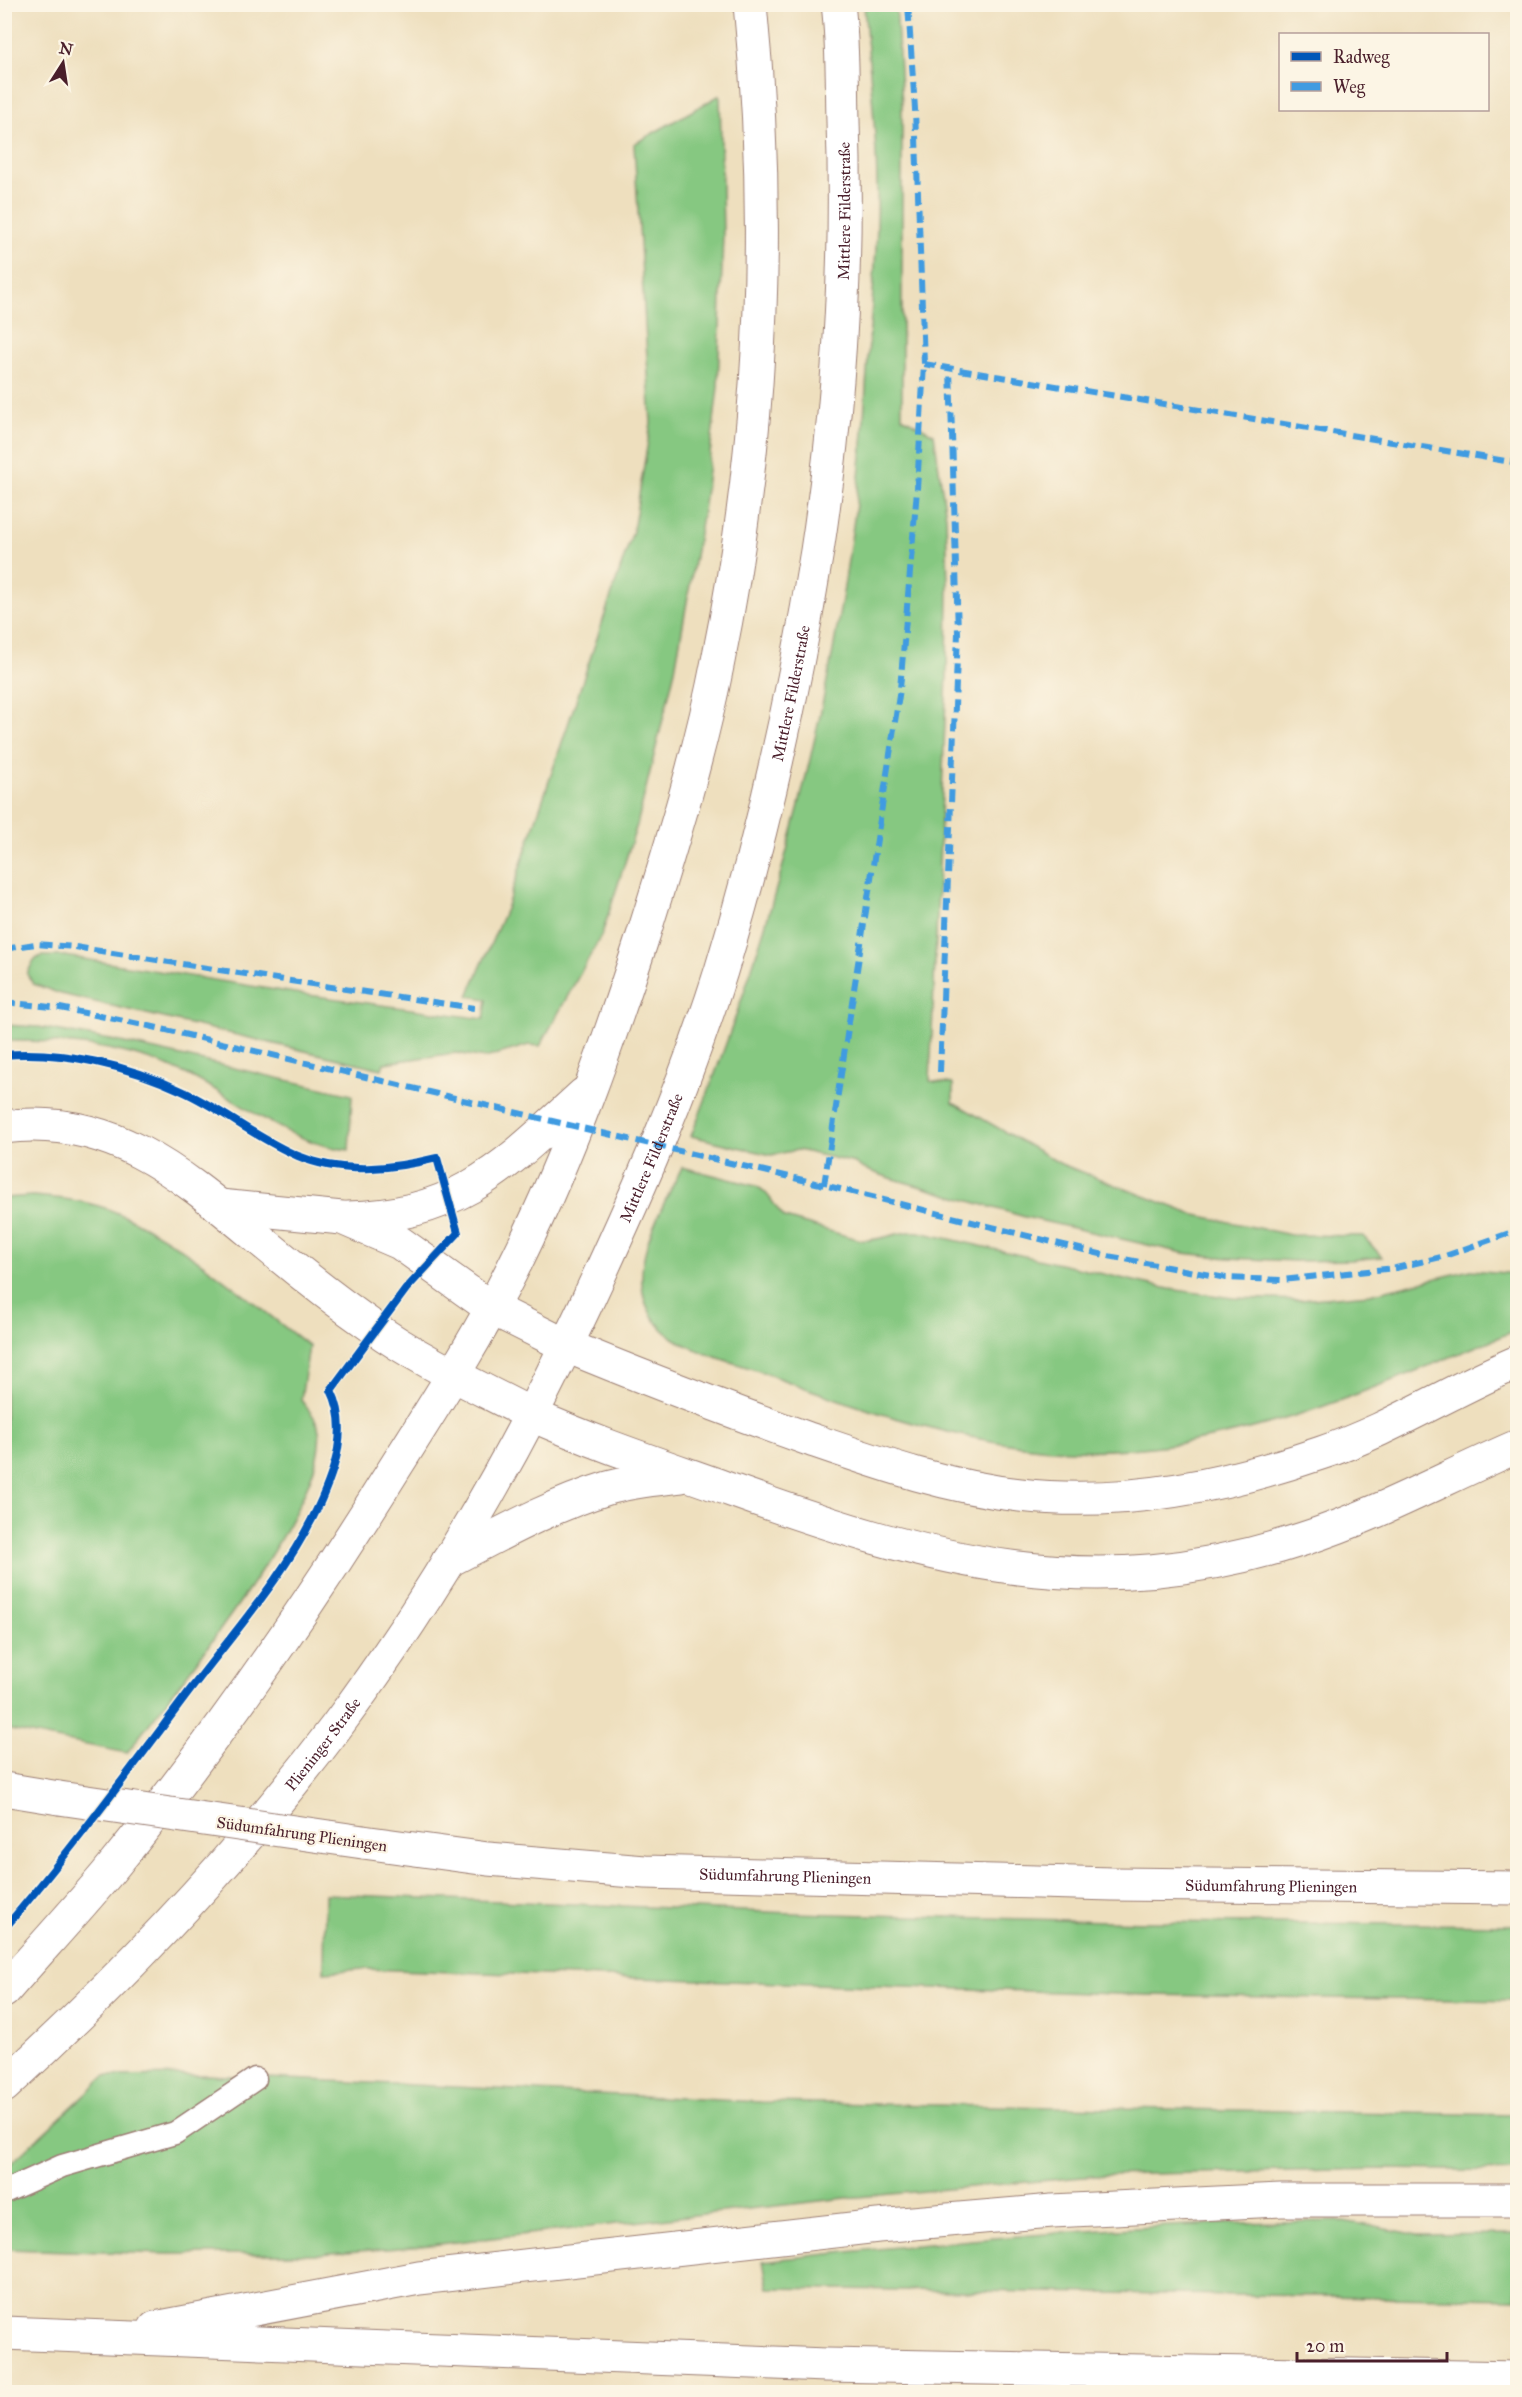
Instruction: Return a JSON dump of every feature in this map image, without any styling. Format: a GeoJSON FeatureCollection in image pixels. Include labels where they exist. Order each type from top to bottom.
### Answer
{"type":"FeatureCollection","features":[{"type":"Feature","properties":{"kind":"main road"},"geometry":{"type":"LineString","coordinates":[[4,1990],[105,1876],[290,1631],[349,1543],[454,1374],[522,1250],[592,1086],[660,882],[703,727],[726,621],[744,510],[754,413],[760,262],[758,105],[750,4]]}},
{"type":"Feature","properties":{"kind":"main road","name":"Mittlere Filderstraße"},"geometry":{"type":"LineString","coordinates":[[567,1346],[647,1169],[702,1028],[744,892],[790,699],[807,611],[829,465],[842,333],[844,163],[842,31],[838,4]]}},
{"type":"Feature","properties":{"kind":"main road"},"geometry":{"type":"LineString","coordinates":[[219,1206],[342,1218],[392,1216],[431,1206],[467,1190],[514,1158],[592,1086]]}},
{"type":"Feature","properties":{"kind":"main road"},"geometry":{"type":"LineString","coordinates":[[4,1127],[51,1126],[105,1136],[181,1174],[305,1277],[368,1324],[454,1374],[532,1415],[577,1435],[838,1528],[932,1554],[1022,1570],[1095,1574],[1205,1563],[1302,1540],[1373,1514],[1518,1446]]}},
{"type":"Feature","properties":{"kind":"main road"},"geometry":{"type":"LineString","coordinates":[[342,1218],[400,1243],[491,1308],[567,1346],[668,1388],[879,1463],[968,1487],[1050,1497],[1142,1496],[1260,1473],[1324,1452],[1387,1427],[1518,1362]]}},
{"type":"Feature","properties":{"kind":"main road","name":"Plieninger Straße"},"geometry":{"type":"LineString","coordinates":[[4,2086],[77,2020],[213,1877],[336,1728],[448,1561],[532,1415],[567,1346]]}},
{"type":"Feature","properties":{"kind":"main road"},"geometry":{"type":"LineString","coordinates":[[448,1561],[536,1516],[608,1488],[632,1482],[689,1475]]}},
{"type":"Feature","properties":{"kind":"main road","name":"Südumfahrung Plieningen"},"geometry":{"type":"LineString","coordinates":[[4,1789],[488,1859],[645,1872],[1113,1884],[1518,1888]]}},
{"type":"Feature","properties":{"kind":"main road"},"geometry":{"type":"LineString","coordinates":[[100,2338],[419,2278],[878,2226],[1052,2211],[1281,2200],[1518,2200]]}},
{"type":"Feature","properties":{"kind":"main road"},"geometry":{"type":"LineString","coordinates":[[4,2333],[814,2364],[1518,2378]]}},
{"type":"Feature","properties":{"kind":"lane"},"geometry":{"type":"LineString","coordinates":[[4,2192],[62,2166],[175,2133],[255,2079]]}},
{"type":"Feature","properties":{"kind":"path"},"geometry":{"type":"LineString","coordinates":[[320,1502],[339,1443],[339,1406]]}},
{"type":"Feature","properties":{"kind":"path"},"geometry":{"type":"LineString","coordinates":[[125,1776],[189,1691]]}},
{"type":"Feature","properties":{"kind":"green space"},"geometry":{"type":"Polygon","coordinates":[[[864,5],[896,5],[902,105],[902,417],[934,434],[946,517],[947,673],[930,1081],[953,1084],[953,1102],[1061,1164],[1191,1214],[1291,1235],[1363,1236],[1382,1257],[1295,1261],[1183,1253],[1025,1217],[887,1177],[855,1163],[798,1150],[771,1155],[691,1136],[745,988],[791,836],[827,682],[853,526],[863,433],[877,198],[864,5]]]}},
{"type":"Feature","properties":{"kind":"green space"},"geometry":{"type":"Polygon","coordinates":[[[720,95],[723,234],[718,387],[704,505],[675,670],[637,825],[602,934],[540,1046],[529,1045],[485,1058],[456,1053],[384,1063],[382,1069],[61,994],[33,984],[27,974],[34,960],[41,956],[65,956],[301,994],[484,1019],[487,999],[468,996],[506,909],[633,531],[651,423],[634,144],[720,95]]]}},
{"type":"Feature","properties":{"kind":"green space"},"geometry":{"type":"Polygon","coordinates":[[[4,1025],[39,1027],[116,1041],[352,1095],[349,1150],[327,1146],[286,1130],[208,1085],[167,1065],[98,1047],[51,1042],[5,1041],[4,1025]]]}},
{"type":"Feature","properties":{"kind":"green space"},"geometry":{"type":"Polygon","coordinates":[[[682,1167],[756,1186],[769,1197],[785,1218],[860,1240],[919,1232],[1169,1289],[1233,1298],[1300,1300],[1370,1294],[1471,1270],[1517,1274],[1517,1330],[1342,1400],[1252,1428],[1206,1439],[1144,1448],[1096,1450],[1047,1449],[996,1442],[928,1427],[861,1407],[704,1353],[668,1334],[654,1318],[646,1304],[642,1287],[642,1269],[651,1233],[682,1167]]]}},
{"type":"Feature","properties":{"kind":"green space"},"geometry":{"type":"Polygon","coordinates":[[[33,1196],[87,1203],[131,1219],[184,1251],[309,1346],[301,1400],[315,1419],[319,1431],[316,1463],[300,1503],[275,1549],[244,1596],[127,1753],[5,1729],[5,1198],[33,1196]]]}},
{"type":"Feature","properties":{"kind":"green space"},"geometry":{"type":"Polygon","coordinates":[[[325,1894],[791,1913],[1147,1922],[1517,1925],[1517,2001],[1146,1995],[364,1969],[324,1972],[325,1894]]]}},
{"type":"Feature","properties":{"kind":"green space"},"geometry":{"type":"Polygon","coordinates":[[[206,2075],[761,2102],[1518,2115],[1517,2171],[1384,2169],[1106,2175],[846,2198],[413,2247],[318,2254],[168,2254],[5,2249],[4,2170],[105,2076],[206,2075]]]}},
{"type":"Feature","properties":{"kind":"green space"},"geometry":{"type":"Polygon","coordinates":[[[1344,2221],[1418,2235],[1517,2234],[1517,2299],[768,2288],[763,2261],[1053,2233],[1198,2225],[1344,2221]]]}},
{"type":"Feature","properties":{"kind":"marked path"},"geometry":{"type":"LineString","coordinates":[[824,1185],[900,689],[917,490],[924,364],[915,109],[908,4]]}},
{"type":"Feature","properties":{"kind":"marked path"},"geometry":{"type":"LineString","coordinates":[[924,364],[1518,463]]}},
{"type":"Feature","properties":{"kind":"marked path"},"geometry":{"type":"LineString","coordinates":[[940,1072],[958,633],[950,368]]}},
{"type":"Feature","properties":{"kind":"marked path"},"geometry":{"type":"LineString","coordinates":[[4,949],[35,944],[75,947],[474,1008]]}},
{"type":"Feature","properties":{"kind":"marked path"},"geometry":{"type":"LineString","coordinates":[[4,1002],[60,1008],[149,1026],[824,1185],[1108,1256],[1226,1278],[1281,1280],[1396,1268],[1445,1256],[1518,1230]]}},
{"type":"Feature","properties":{"kind":"cycle path"},"geometry":{"type":"LineString","coordinates":[[4,1055],[27,1054],[73,1058],[140,1074],[197,1098],[268,1141],[315,1162],[332,1166],[367,1168],[403,1165],[437,1158],[458,1233],[406,1289],[331,1390],[337,1404],[340,1434],[335,1464],[318,1507],[276,1578],[99,1810],[4,1929]]}}]}
